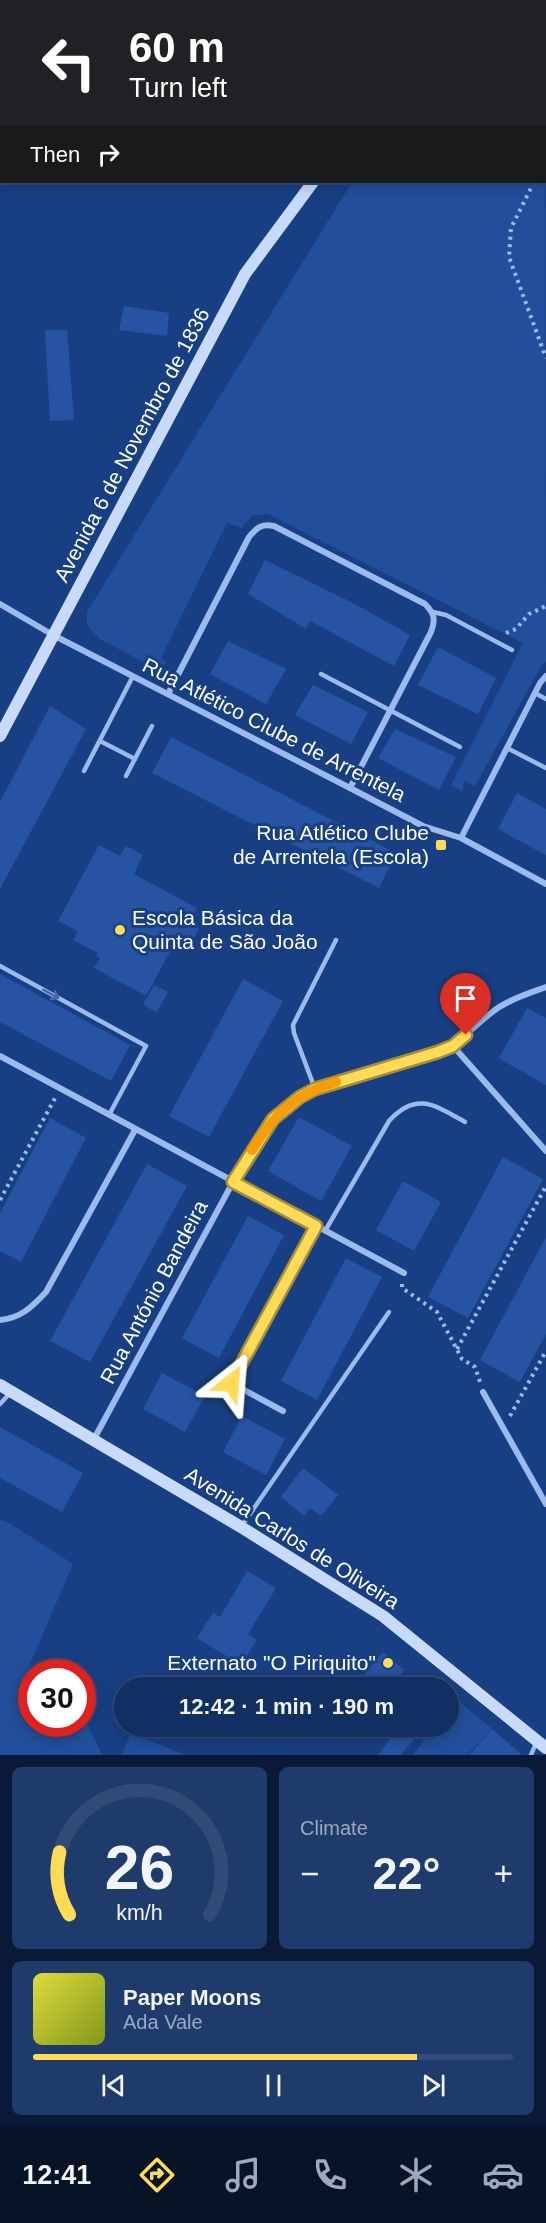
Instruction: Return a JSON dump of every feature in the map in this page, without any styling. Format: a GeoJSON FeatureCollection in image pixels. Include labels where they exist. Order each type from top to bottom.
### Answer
{"type":"FeatureCollection","features":[{"type":"Feature","properties":{"kind":"street","name":"Avenida 6 de Novembro de 1836"},"geometry":{"type":"LineString","coordinates":[[0,736],[245,274],[312,183]]}},
{"type":"Feature","properties":{"kind":"street"},"geometry":{"type":"LineString","coordinates":[[168,694],[249,537],[257,528],[265,524],[274,526],[425,604],[433,612],[435,622],[431,632],[350,788]]}},
{"type":"Feature","properties":{"kind":"street","name":"Rua Atlético Clube de Arrentela"},"geometry":{"type":"LineString","coordinates":[[0,604],[54,635],[423,826],[461,838],[546,884]]}},
{"type":"Feature","properties":{"kind":"street"},"geometry":{"type":"LineString","coordinates":[[461,838],[535,693],[546,676]]}},
{"type":"Feature","properties":{"kind":"street","name":"Rua António Bandeira"},"geometry":{"type":"LineString","coordinates":[[94,1439],[233,1182],[273,1119],[286,1106],[315,1089],[453,1046],[492,1012],[512,1000],[546,987]]}},
{"type":"Feature","properties":{"kind":"street"},"geometry":{"type":"LineString","coordinates":[[453,1046],[546,1151]]}},
{"type":"Feature","properties":{"kind":"street"},"geometry":{"type":"LineString","coordinates":[[0,1056],[404,1273]]}},
{"type":"Feature","properties":{"kind":"street"},"geometry":{"type":"LineString","coordinates":[[0,1320],[12,1319],[30,1309],[46,1292],[135,1130]]}},
{"type":"Feature","properties":{"kind":"street"},"geometry":{"type":"LineString","coordinates":[[283,1411],[231,1383],[316,1226]]}},
{"type":"Feature","properties":{"kind":"street","name":"Avenida Carlos de Oliveira"},"geometry":{"type":"LineString","coordinates":[[6,1388],[241,1527],[383,1616],[542,1744]]}},
{"type":"Feature","properties":{"kind":"street"},"geometry":{"type":"LineString","coordinates":[[483,1392],[546,1504]]}},
{"type":"Feature","properties":{"kind":"lane"},"geometry":{"type":"LineString","coordinates":[[433,612],[446,615],[512,650]]}},
{"type":"Feature","properties":{"kind":"lane"},"geometry":{"type":"LineString","coordinates":[[321,674],[460,747]]}},
{"type":"Feature","properties":{"kind":"lane"},"geometry":{"type":"LineString","coordinates":[[84,771],[133,676]]}},
{"type":"Feature","properties":{"kind":"lane"},"geometry":{"type":"LineString","coordinates":[[535,693],[546,699]]}},
{"type":"Feature","properties":{"kind":"lane"},"geometry":{"type":"LineString","coordinates":[[126,776],[152,726]]}},
{"type":"Feature","properties":{"kind":"lane"},"geometry":{"type":"LineString","coordinates":[[100,741],[135,759]]}},
{"type":"Feature","properties":{"kind":"lane"},"geometry":{"type":"LineString","coordinates":[[507,748],[546,768]]}},
{"type":"Feature","properties":{"kind":"lane"},"geometry":{"type":"LineString","coordinates":[[315,1089],[293,1025],[336,940]]}},
{"type":"Feature","properties":{"kind":"lane"},"geometry":{"type":"LineString","coordinates":[[0,966],[146,1046],[109,1115]]}},
{"type":"Feature","properties":{"kind":"lane"},"geometry":{"type":"LineString","coordinates":[[325,1231],[388,1121],[398,1111],[410,1104],[423,1103],[436,1106],[465,1122]]}},
{"type":"Feature","properties":{"kind":"lane"},"geometry":{"type":"LineString","coordinates":[[241,1527],[390,1312]]}},
{"type":"Feature","properties":{"kind":"lane"},"geometry":{"type":"LineString","coordinates":[[0,1404],[6,1388]]}},
{"type":"Feature","properties":{"kind":"lane"},"geometry":{"type":"LineString","coordinates":[[531,1755],[542,1744]]}},
{"type":"Feature","properties":{"kind":"path"},"geometry":{"type":"LineString","coordinates":[[534,183],[511,228],[509,257],[546,358]]}},
{"type":"Feature","properties":{"kind":"path"},"geometry":{"type":"LineString","coordinates":[[490,638],[516,629],[529,614],[546,606]]}},
{"type":"Feature","properties":{"kind":"path"},"geometry":{"type":"LineString","coordinates":[[0,1200],[60,1089]]}},
{"type":"Feature","properties":{"kind":"path"},"geometry":{"type":"LineString","coordinates":[[457,1349],[546,1186]]}},
{"type":"Feature","properties":{"kind":"path"},"geometry":{"type":"LineString","coordinates":[[404,1273],[402,1288],[437,1312],[462,1359],[475,1367],[483,1392]]}},
{"type":"Feature","properties":{"kind":"path"},"geometry":{"type":"LineString","coordinates":[[504,1428],[546,1351]]}},
{"type":"Feature","properties":{"kind":"shaded area"},"geometry":{"type":"Polygon","coordinates":[[[351,183],[545,183],[546,662],[543,663],[475,786],[465,781],[462,792],[451,785],[523,643],[268,514],[252,516],[241,528],[227,523],[161,658],[166,662],[163,667],[156,669],[100,639],[87,625],[87,612],[351,183]]]}},
{"type":"Feature","properties":{"kind":"shaded area"},"geometry":{"type":"Polygon","coordinates":[[[0,1520],[11,1524],[73,1564],[32,1659],[18,1659],[18,1737],[94,1737],[102,1755],[0,1755],[0,1520]]]}},
{"type":"Feature","properties":{"kind":"shaded area"},"geometry":{"type":"Polygon","coordinates":[[[459,1702],[492,1729],[467,1755],[413,1755],[427,1737],[459,1737],[459,1702]]]}},
{"type":"Feature","properties":{"kind":"shaded area"},"geometry":{"type":"Polygon","coordinates":[[[129,1737],[141,1737],[184,1755],[122,1755],[129,1737]]]}},
{"type":"Feature","properties":{"kind":"building"},"geometry":{"type":"Polygon","coordinates":[[[124,306],[169,313],[167,336],[119,330],[124,306]]]}},
{"type":"Feature","properties":{"kind":"building"},"geometry":{"type":"Polygon","coordinates":[[[45,330],[67,330],[74,420],[50,421],[45,330]]]}},
{"type":"Feature","properties":{"kind":"building"},"geometry":{"type":"Polygon","coordinates":[[[265,560],[353,603],[410,635],[394,666],[310,621],[306,629],[248,594],[265,560]]]}},
{"type":"Feature","properties":{"kind":"building"},"geometry":{"type":"Polygon","coordinates":[[[228,641],[286,669],[266,704],[210,674],[228,641]]]}},
{"type":"Feature","properties":{"kind":"building"},"geometry":{"type":"Polygon","coordinates":[[[438,647],[496,678],[478,714],[418,685],[438,647]]]}},
{"type":"Feature","properties":{"kind":"building"},"geometry":{"type":"Polygon","coordinates":[[[313,685],[368,712],[351,744],[295,715],[313,685]]]}},
{"type":"Feature","properties":{"kind":"building"},"geometry":{"type":"Polygon","coordinates":[[[50,706],[86,729],[0,889],[0,802],[50,706]]]}},
{"type":"Feature","properties":{"kind":"building"},"geometry":{"type":"Polygon","coordinates":[[[395,729],[456,757],[439,790],[378,758],[395,729]]]}},
{"type":"Feature","properties":{"kind":"building"},"geometry":{"type":"Polygon","coordinates":[[[171,737],[396,853],[379,888],[152,773],[171,737]]]}},
{"type":"Feature","properties":{"kind":"building"},"geometry":{"type":"Polygon","coordinates":[[[517,793],[546,809],[546,855],[498,829],[517,793]]]}},
{"type":"Feature","properties":{"kind":"building"},"geometry":{"type":"Polygon","coordinates":[[[99,845],[120,856],[126,846],[143,855],[134,874],[197,908],[189,923],[199,928],[190,945],[182,941],[178,949],[173,946],[146,996],[94,968],[100,958],[96,956],[98,953],[73,940],[78,931],[58,921],[99,845]]]}},
{"type":"Feature","properties":{"kind":"building"},"geometry":{"type":"Polygon","coordinates":[[[0,974],[130,1045],[111,1081],[0,1022],[0,974]]]}},
{"type":"Feature","properties":{"kind":"building"},"geometry":{"type":"Polygon","coordinates":[[[243,979],[283,1001],[209,1137],[169,1116],[243,979]]]}},
{"type":"Feature","properties":{"kind":"building"},"geometry":{"type":"Polygon","coordinates":[[[154,985],[168,992],[157,1012],[143,1005],[154,985]]]}},
{"type":"Feature","properties":{"kind":"building"},"geometry":{"type":"Polygon","coordinates":[[[527,1008],[546,1018],[546,1085],[499,1058],[527,1008]]]}},
{"type":"Feature","properties":{"kind":"building"},"geometry":{"type":"Polygon","coordinates":[[[299,1117],[352,1146],[321,1201],[268,1171],[299,1117]]]}},
{"type":"Feature","properties":{"kind":"building"},"geometry":{"type":"Polygon","coordinates":[[[50,1118],[86,1138],[21,1262],[0,1251],[0,1213],[50,1118]]]}},
{"type":"Feature","properties":{"kind":"building"},"geometry":{"type":"Polygon","coordinates":[[[503,1157],[543,1179],[468,1318],[428,1297],[503,1157]]]}},
{"type":"Feature","properties":{"kind":"building"},"geometry":{"type":"Polygon","coordinates":[[[147,1164],[187,1186],[90,1362],[50,1341],[147,1164]]]}},
{"type":"Feature","properties":{"kind":"building"},"geometry":{"type":"Polygon","coordinates":[[[403,1181],[441,1202],[414,1251],[376,1230],[403,1181]]]}},
{"type":"Feature","properties":{"kind":"building"},"geometry":{"type":"Polygon","coordinates":[[[248,1216],[284,1235],[219,1358],[182,1338],[248,1216]]]}},
{"type":"Feature","properties":{"kind":"building"},"geometry":{"type":"Polygon","coordinates":[[[546,1237],[546,1334],[520,1382],[480,1360],[546,1237]]]}},
{"type":"Feature","properties":{"kind":"building"},"geometry":{"type":"Polygon","coordinates":[[[346,1258],[382,1277],[317,1400],[281,1381],[346,1258]]]}},
{"type":"Feature","properties":{"kind":"building"},"geometry":{"type":"Polygon","coordinates":[[[162,1373],[205,1396],[185,1432],[143,1409],[162,1373]]]}},
{"type":"Feature","properties":{"kind":"building"},"geometry":{"type":"Polygon","coordinates":[[[242,1416],[285,1439],[266,1475],[223,1452],[242,1416]]]}},
{"type":"Feature","properties":{"kind":"building"},"geometry":{"type":"Polygon","coordinates":[[[0,1427],[83,1473],[62,1512],[0,1478],[0,1427]]]}},
{"type":"Feature","properties":{"kind":"building"},"geometry":{"type":"Polygon","coordinates":[[[303,1468],[338,1495],[321,1516],[310,1508],[304,1516],[281,1497],[303,1468]]]}},
{"type":"Feature","properties":{"kind":"building"},"geometry":{"type":"Polygon","coordinates":[[[247,1571],[276,1588],[248,1634],[257,1640],[241,1665],[197,1638],[213,1613],[220,1617],[247,1571]]]}},
{"type":"Feature","properties":{"kind":"building"},"geometry":{"type":"Polygon","coordinates":[[[383,1652],[404,1670],[398,1677],[362,1677],[383,1652]]]}},
{"type":"Feature","properties":{"kind":"building"},"geometry":{"type":"Polygon","coordinates":[[[492,1729],[522,1755],[469,1755],[492,1729]]]}},
{"type":"Feature","properties":{"kind":"building"},"geometry":{"type":"Polygon","coordinates":[[[416,1737],[401,1755],[378,1755],[391,1738],[416,1737]]]}},
{"type":"Feature","properties":{"kind":"slow traffic"},"geometry":{"type":"LineString","coordinates":[[252,1150],[273,1119],[286,1106],[315,1089],[336,1082]]}},
{"type":"Feature","properties":{"kind":"place","name":"Rua Atlético Clube de Arrentela (Escola)"},"geometry":{"type":"Point","coordinates":[441,845]}},
{"type":"Feature","properties":{"kind":"place","name":"Escola Básica da Quinta de São João"},"geometry":{"type":"Point","coordinates":[120,930]}},
{"type":"Feature","properties":{"kind":"place","name":"Externato \"O Piriquito\""},"geometry":{"type":"Point","coordinates":[388,1663]}},
{"type":"Feature","properties":{"kind":"route"},"geometry":{"type":"LineString","coordinates":[[231,1383],[316,1226],[233,1182],[256,1143],[273,1119],[286,1106],[315,1089],[438,1052],[453,1046],[466,1035]]}}]}
